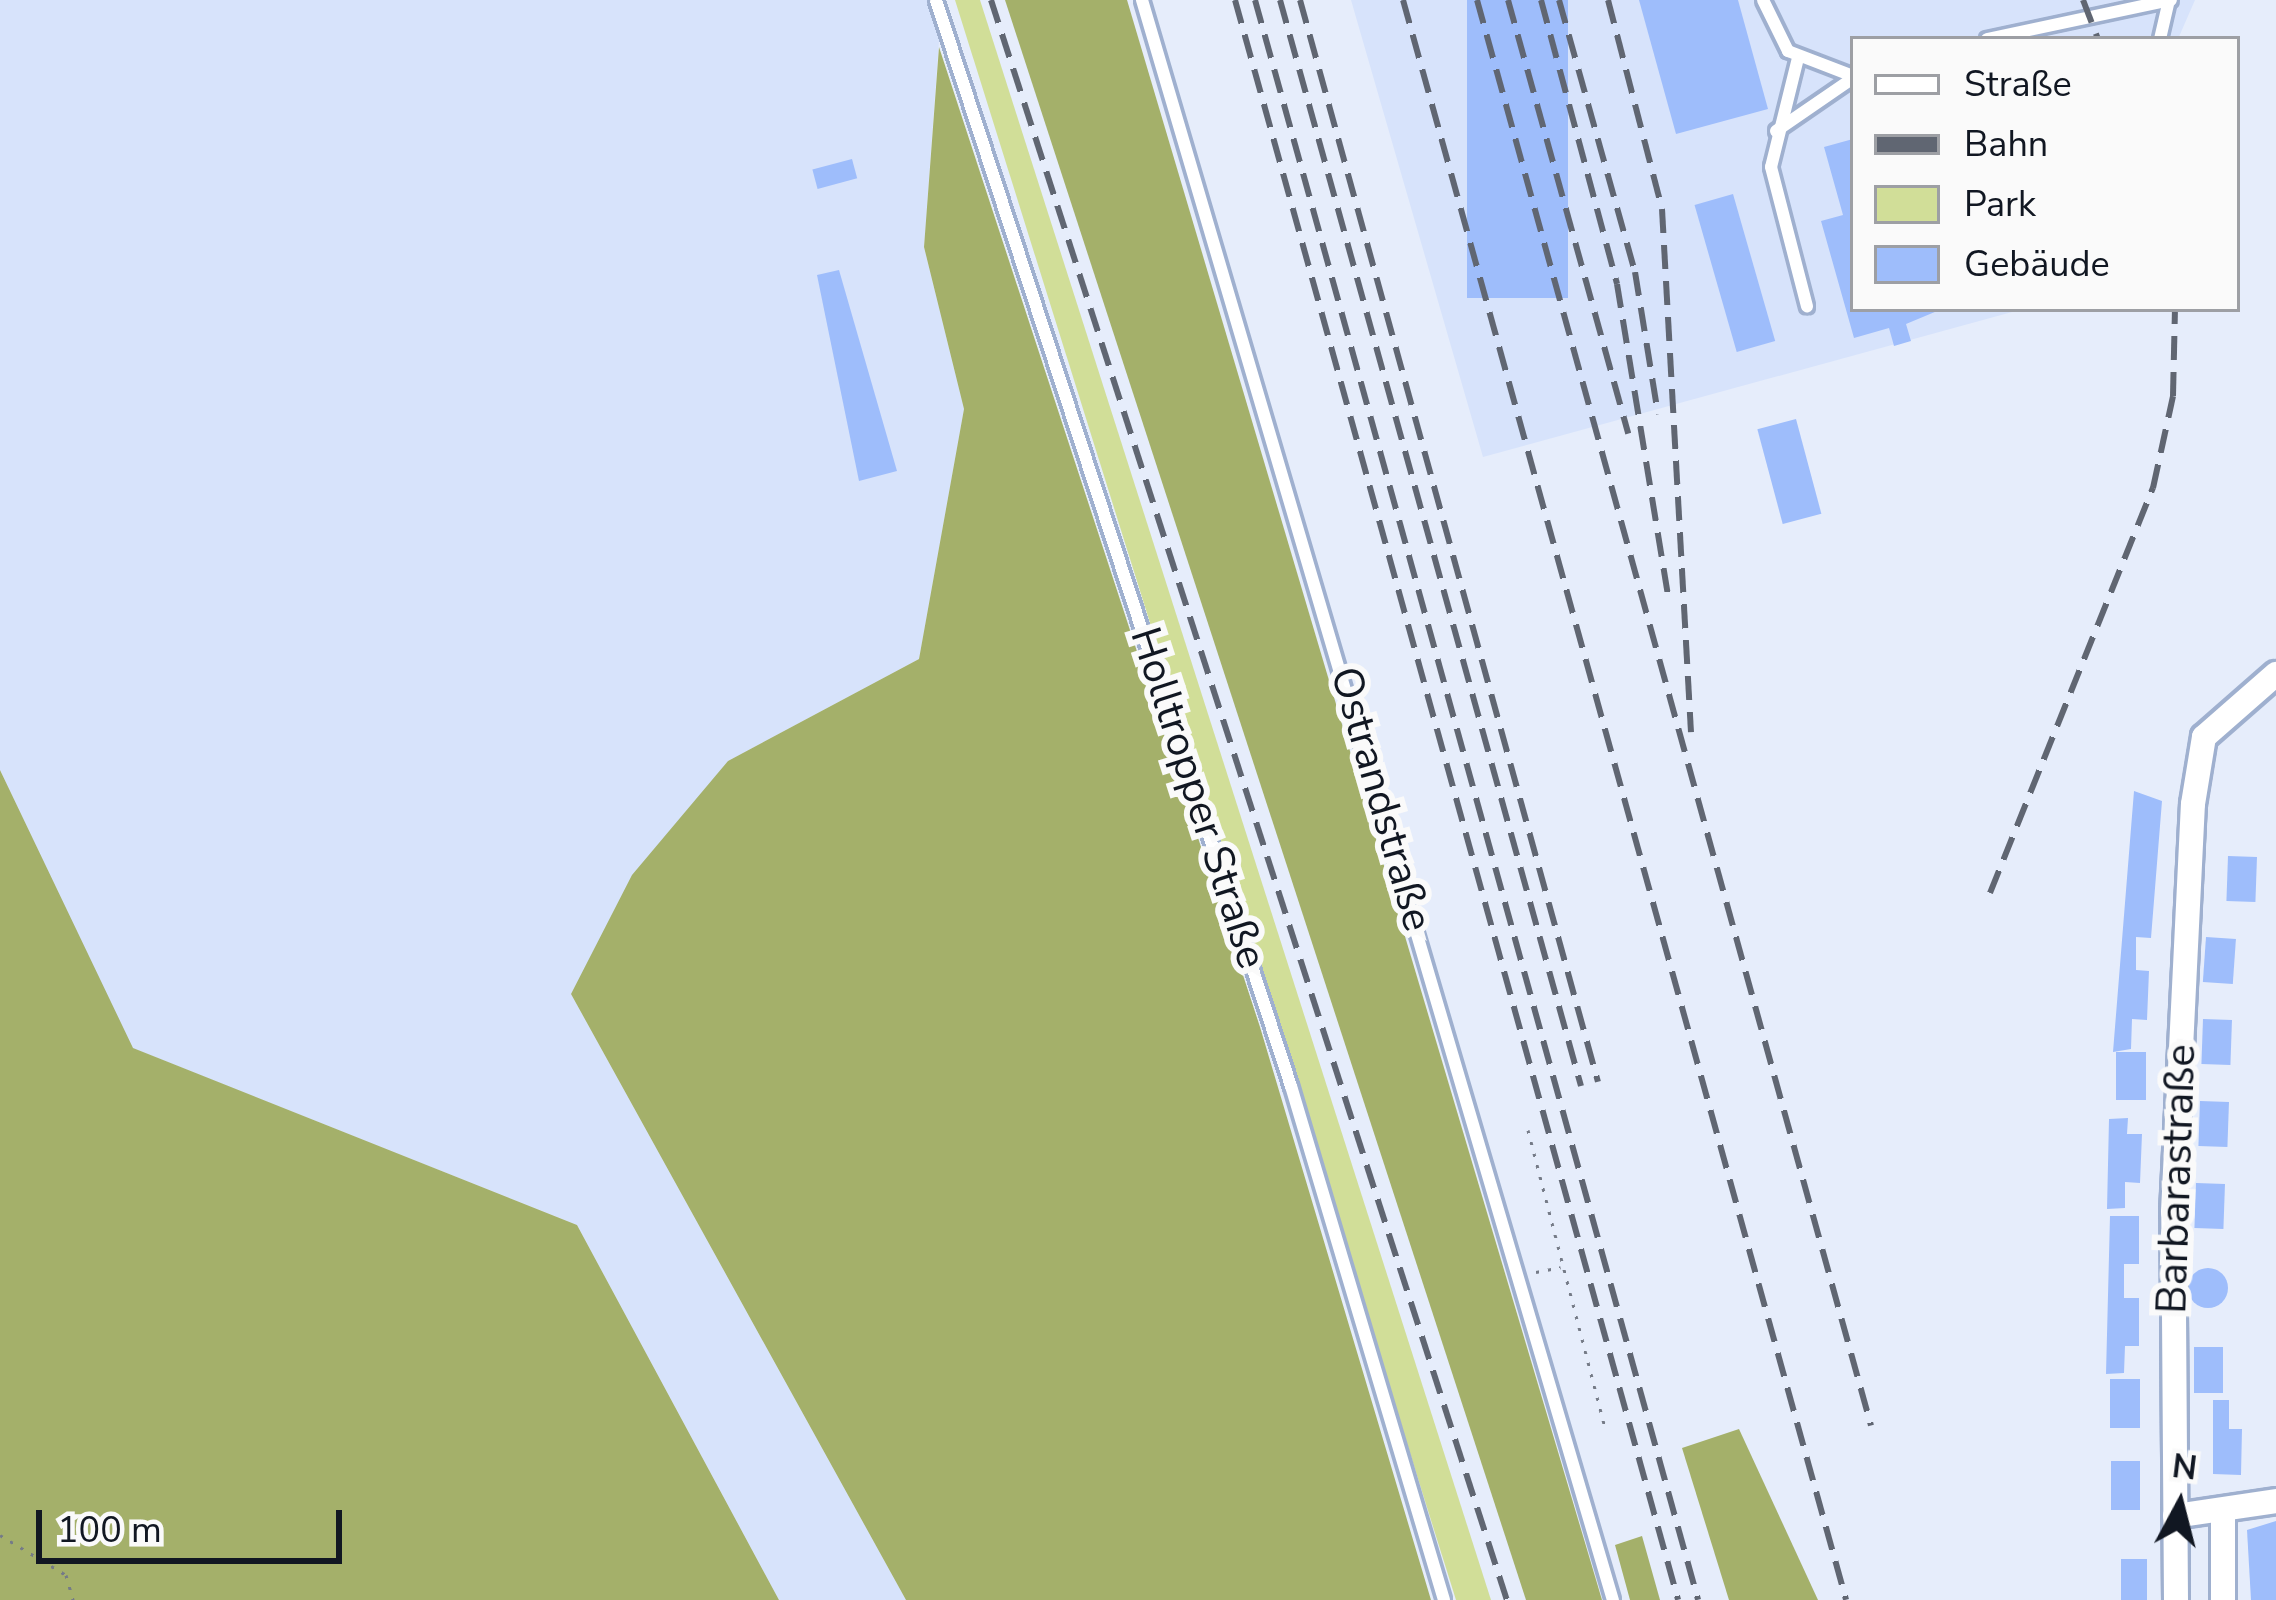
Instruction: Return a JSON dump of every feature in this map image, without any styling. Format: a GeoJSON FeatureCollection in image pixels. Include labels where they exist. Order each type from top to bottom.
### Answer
{"type":"FeatureCollection","features":[{"type":"Feature","properties":{"kind":"street","name":"Barbarastraße"},"geometry":{"type":"LineString","coordinates":[[2176,1600],[2173,1212],[2198,759],[2217,720],[2276,674]]}},
{"type":"Feature","properties":{"kind":"street"},"geometry":{"type":"LineString","coordinates":[[2175,1516],[2223,1515],[2276,1502]]}},
{"type":"Feature","properties":{"kind":"street"},"geometry":{"type":"LineString","coordinates":[[2223,1515],[2223,1600]]}},
{"type":"Feature","properties":{"kind":"lane","name":"Holltropper Straße"},"geometry":{"type":"LineString","coordinates":[[936,0],[1291,1087],[1444,1600]]}},
{"type":"Feature","properties":{"kind":"lane","name":"Ostrandstraße"},"geometry":{"type":"LineString","coordinates":[[1142,0],[1613,1600]]}},
{"type":"Feature","properties":{"kind":"lane"},"geometry":{"type":"LineString","coordinates":[[1763,0],[1798,58],[1850,76]]}},
{"type":"Feature","properties":{"kind":"lane"},"geometry":{"type":"LineString","coordinates":[[2001,36],[2170,0],[2161,36]]}},
{"type":"Feature","properties":{"kind":"lane"},"geometry":{"type":"LineString","coordinates":[[1798,58],[1776,131],[1773,182],[1807,306]]}},
{"type":"Feature","properties":{"kind":"lane"},"geometry":{"type":"LineString","coordinates":[[1776,131],[1850,79]]}},
{"type":"Feature","properties":{"kind":"path"},"geometry":{"type":"LineString","coordinates":[[1528,1130],[1605,1427]]}},
{"type":"Feature","properties":{"kind":"path"},"geometry":{"type":"LineString","coordinates":[[1521,1275],[1563,1267]]}},
{"type":"Feature","properties":{"kind":"path"},"geometry":{"type":"LineString","coordinates":[[0,1535],[66,1575],[73,1600]]}},
{"type":"Feature","properties":{"kind":"shaded area"},"geometry":{"type":"Polygon","coordinates":[[[0,0],[942,0],[924,247],[964,409],[919,659],[728,761],[571,994],[906,1600],[779,1600],[577,1225],[132,1048],[0,770],[0,0]]]}},
{"type":"Feature","properties":{"kind":"shaded area"},"geometry":{"type":"Polygon","coordinates":[[[1351,0],[2195,0],[2179,36],[1850,36],[1850,312],[2012,312],[1483,457],[1351,0]]]}},
{"type":"Feature","properties":{"kind":"green space"},"geometry":{"type":"Polygon","coordinates":[[[955,0],[980,0],[1491,1600],[1456,1600],[955,0]]]}},
{"type":"Feature","properties":{"kind":"green space"},"geometry":{"type":"Polygon","coordinates":[[[1005,0],[1127,0],[1602,1600],[1526,1600],[1005,0]]]}},
{"type":"Feature","properties":{"kind":"green space"},"geometry":{"type":"Polygon","coordinates":[[[939,47],[1260,1027],[1431,1600],[906,1600],[571,994],[632,875],[728,761],[919,659],[964,409],[924,247],[939,47]]]}},
{"type":"Feature","properties":{"kind":"green space"},"geometry":{"type":"Polygon","coordinates":[[[0,770],[133,1048],[577,1225],[779,1600],[0,1600],[0,770]]]}},
{"type":"Feature","properties":{"kind":"green space"},"geometry":{"type":"Polygon","coordinates":[[[1739,1429],[1818,1600],[1729,1600],[1682,1448],[1739,1429]]]}},
{"type":"Feature","properties":{"kind":"green space"},"geometry":{"type":"Polygon","coordinates":[[[1642,1536],[1660,1600],[1630,1600],[1615,1545],[1642,1536]]]}},
{"type":"Feature","properties":{"kind":"building"},"geometry":{"type":"Polygon","coordinates":[[[1467,0],[1568,0],[1568,298],[1467,298],[1467,0]]]}},
{"type":"Feature","properties":{"kind":"building"},"geometry":{"type":"Polygon","coordinates":[[[1639,0],[1738,0],[1768,109],[1676,134],[1639,0]]]}},
{"type":"Feature","properties":{"kind":"building"},"geometry":{"type":"Polygon","coordinates":[[[1850,140],[1850,312],[1935,312],[1906,324],[1911,341],[1894,346],[1889,328],[1854,338],[1821,221],[1843,215],[1824,147],[1850,140]]]}},
{"type":"Feature","properties":{"kind":"building"},"geometry":{"type":"Polygon","coordinates":[[[852,159],[857,178],[818,189],[812,170],[852,159]]]}},
{"type":"Feature","properties":{"kind":"building"},"geometry":{"type":"Polygon","coordinates":[[[1733,194],[1775,341],[1737,352],[1695,205],[1733,194]]]}},
{"type":"Feature","properties":{"kind":"building"},"geometry":{"type":"Polygon","coordinates":[[[839,270],[897,471],[859,481],[817,275],[839,270]]]}},
{"type":"Feature","properties":{"kind":"building"},"geometry":{"type":"Polygon","coordinates":[[[1796,419],[1821,514],[1783,524],[1757,429],[1796,419]]]}},
{"type":"Feature","properties":{"kind":"building"},"geometry":{"type":"Polygon","coordinates":[[[2134,791],[2162,801],[2151,938],[2136,937],[2136,970],[2149,971],[2147,1020],[2132,1019],[2131,1049],[2113,1052],[2134,791]]]}},
{"type":"Feature","properties":{"kind":"building"},"geometry":{"type":"Polygon","coordinates":[[[2228,856],[2257,857],[2255,902],[2226,901],[2228,856]]]}},
{"type":"Feature","properties":{"kind":"building"},"geometry":{"type":"Polygon","coordinates":[[[2206,937],[2236,939],[2233,984],[2203,982],[2206,937]]]}},
{"type":"Feature","properties":{"kind":"building"},"geometry":{"type":"Polygon","coordinates":[[[2203,1019],[2232,1020],[2230,1065],[2201,1064],[2203,1019]]]}},
{"type":"Feature","properties":{"kind":"building"},"geometry":{"type":"Polygon","coordinates":[[[2116,1052],[2146,1052],[2146,1100],[2116,1100],[2116,1052]]]}},
{"type":"Feature","properties":{"kind":"building"},"geometry":{"type":"Polygon","coordinates":[[[2200,1101],[2229,1102],[2227,1147],[2198,1146],[2200,1101]]]}},
{"type":"Feature","properties":{"kind":"building"},"geometry":{"type":"Polygon","coordinates":[[[2128,1118],[2127,1134],[2142,1134],[2140,1183],[2125,1182],[2125,1208],[2107,1209],[2109,1119],[2128,1118]]]}},
{"type":"Feature","properties":{"kind":"building"},"geometry":{"type":"Polygon","coordinates":[[[2196,1183],[2225,1184],[2223,1229],[2194,1228],[2196,1183]]]}},
{"type":"Feature","properties":{"kind":"building"},"geometry":{"type":"Polygon","coordinates":[[[2110,1216],[2139,1216],[2139,1264],[2124,1264],[2124,1298],[2139,1298],[2139,1346],[2125,1346],[2124,1373],[2106,1374],[2110,1216]]]}},
{"type":"Feature","properties":{"kind":"building"},"geometry":{"type":"Polygon","coordinates":[[[2208,1268],[2222,1274],[2228,1288],[2222,1302],[2208,1308],[2194,1302],[2188,1288],[2194,1274],[2208,1268]]]}},
{"type":"Feature","properties":{"kind":"building"},"geometry":{"type":"Polygon","coordinates":[[[2194,1347],[2223,1347],[2223,1393],[2194,1393],[2194,1347]]]}},
{"type":"Feature","properties":{"kind":"building"},"geometry":{"type":"Polygon","coordinates":[[[2110,1379],[2140,1379],[2140,1428],[2110,1428],[2110,1379]]]}},
{"type":"Feature","properties":{"kind":"building"},"geometry":{"type":"Polygon","coordinates":[[[2213,1400],[2229,1400],[2229,1429],[2242,1429],[2241,1475],[2213,1474],[2213,1400]]]}},
{"type":"Feature","properties":{"kind":"building"},"geometry":{"type":"Polygon","coordinates":[[[2111,1461],[2140,1461],[2140,1510],[2111,1510],[2111,1461]]]}},
{"type":"Feature","properties":{"kind":"building"},"geometry":{"type":"Polygon","coordinates":[[[2276,1521],[2276,1600],[2251,1600],[2247,1530],[2276,1521]]]}},
{"type":"Feature","properties":{"kind":"building"},"geometry":{"type":"Polygon","coordinates":[[[2121,1559],[2147,1559],[2147,1600],[2121,1600],[2121,1559]]]}},
{"type":"Feature","properties":{"kind":"railway"},"geometry":{"type":"LineString","coordinates":[[991,0],[1507,1600]]}},
{"type":"Feature","properties":{"kind":"railway"},"geometry":{"type":"LineString","coordinates":[[1235,0],[1678,1600]]}},
{"type":"Feature","properties":{"kind":"railway"},"geometry":{"type":"LineString","coordinates":[[1255,0],[1698,1600]]}},
{"type":"Feature","properties":{"kind":"railway"},"geometry":{"type":"LineString","coordinates":[[1280,0],[1581,1086]]}},
{"type":"Feature","properties":{"kind":"railway"},"geometry":{"type":"LineString","coordinates":[[1300,0],[1598,1082]]}},
{"type":"Feature","properties":{"kind":"railway"},"geometry":{"type":"LineString","coordinates":[[1403,0],[1846,1600]]}},
{"type":"Feature","properties":{"kind":"railway"},"geometry":{"type":"LineString","coordinates":[[1477,0],[1871,1426]]}},
{"type":"Feature","properties":{"kind":"railway"},"geometry":{"type":"LineString","coordinates":[[1508,0],[1628,434]]}},
{"type":"Feature","properties":{"kind":"railway"},"geometry":{"type":"LineString","coordinates":[[1541,0],[1617,284],[1668,594]]}},
{"type":"Feature","properties":{"kind":"railway"},"geometry":{"type":"LineString","coordinates":[[1559,0],[1635,272],[1658,414]]}},
{"type":"Feature","properties":{"kind":"railway"},"geometry":{"type":"LineString","coordinates":[[1608,0],[1662,209],[1691,732]]}},
{"type":"Feature","properties":{"kind":"railway"},"geometry":{"type":"LineString","coordinates":[[2083,0],[2097,36]]}},
{"type":"Feature","properties":{"kind":"railway"},"geometry":{"type":"LineString","coordinates":[[1990,893],[2153,488],[2173,396],[2175,312]]}}]}
